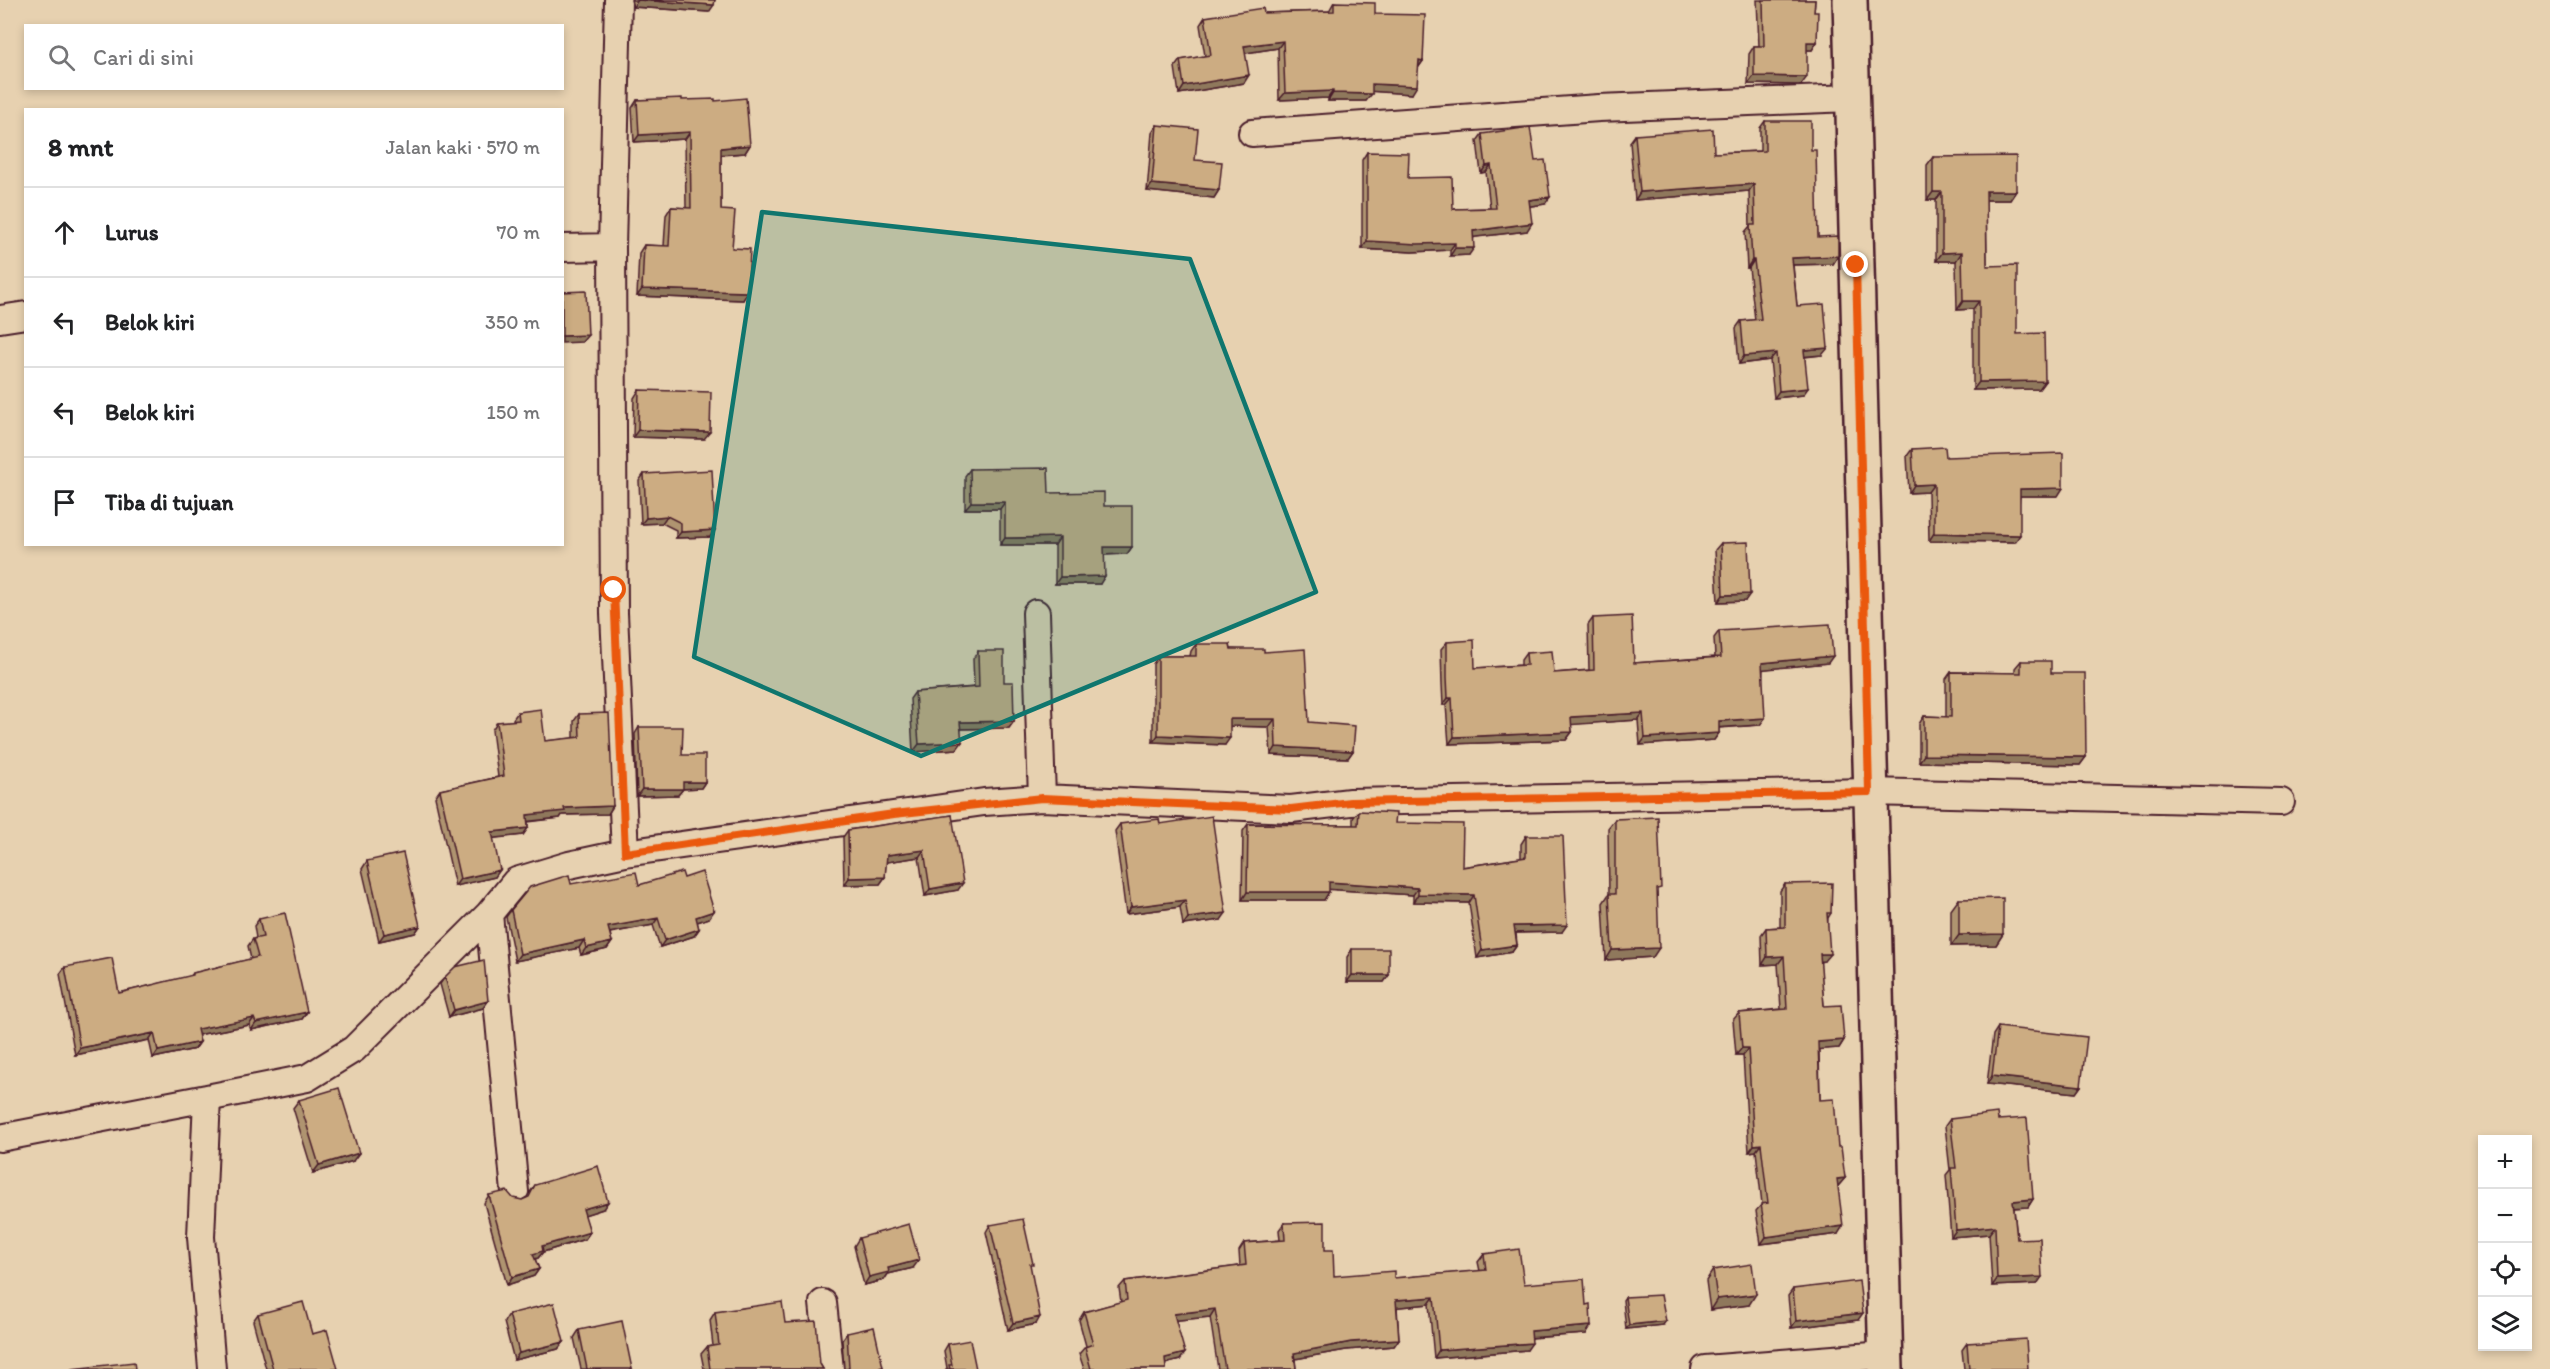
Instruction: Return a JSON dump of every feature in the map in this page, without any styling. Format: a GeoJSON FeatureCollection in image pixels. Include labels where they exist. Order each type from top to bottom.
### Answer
{"type":"FeatureCollection","features":[{"type":"Feature","properties":{"kind":"street"},"geometry":{"type":"LineString","coordinates":[[618,0],[612,247],[614,613],[625,853]]}},
{"type":"Feature","properties":{"kind":"street"},"geometry":{"type":"LineString","coordinates":[[1705,1369],[1886,1362],[1869,792],[1850,0]]}},
{"type":"Feature","properties":{"kind":"street"},"geometry":{"type":"LineString","coordinates":[[1252,133],[1599,108],[1851,98]]}},
{"type":"Feature","properties":{"kind":"street"},"geometry":{"type":"LineString","coordinates":[[564,248],[612,247]]}},
{"type":"Feature","properties":{"kind":"street"},"geometry":{"type":"LineString","coordinates":[[0,319],[24,315]]}},
{"type":"Feature","properties":{"kind":"street"},"geometry":{"type":"LineString","coordinates":[[1036,613],[1042,798]]}},
{"type":"Feature","properties":{"kind":"street"},"geometry":{"type":"LineString","coordinates":[[0,1138],[307,1078],[354,1050],[489,914],[516,881],[569,865],[625,853],[905,812],[1042,798],[1291,809],[1350,802],[1869,792],[2280,802]]}},
{"type":"Feature","properties":{"kind":"street"},"geometry":{"type":"LineString","coordinates":[[489,914],[515,1192]]}},
{"type":"Feature","properties":{"kind":"street"},"geometry":{"type":"LineString","coordinates":[[207,1098],[201,1237],[212,1369]]}},
{"type":"Feature","properties":{"kind":"street"},"geometry":{"type":"LineString","coordinates":[[822,1303],[830,1369]]}},
{"type":"Feature","properties":{"kind":"highlighted area"},"geometry":{"type":"Polygon","coordinates":[[[762,212],[1190,259],[1316,592],[921,756],[694,657],[762,212]]]}},
{"type":"Feature","properties":{"kind":"building"},"geometry":{"type":"Polygon","coordinates":[[[638,0],[715,0],[714,5],[638,0]]]}},
{"type":"Feature","properties":{"kind":"building"},"geometry":{"type":"Polygon","coordinates":[[[1763,0],[1815,0],[1814,12],[1818,12],[1817,42],[1807,42],[1807,77],[1754,76],[1754,46],[1764,46],[1763,0]]]}},
{"type":"Feature","properties":{"kind":"building"},"geometry":{"type":"Polygon","coordinates":[[[1334,2],[1375,3],[1375,14],[1425,15],[1423,61],[1419,60],[1417,86],[1372,84],[1372,94],[1333,93],[1333,91],[1285,93],[1283,41],[1244,46],[1249,75],[1184,86],[1180,60],[1211,55],[1205,17],[1263,8],[1264,13],[1334,11],[1334,2]]]}},
{"type":"Feature","properties":{"kind":"building"},"geometry":{"type":"Polygon","coordinates":[[[682,98],[682,100],[715,99],[715,101],[746,98],[750,145],[721,148],[721,210],[735,211],[732,248],[750,249],[748,292],[642,289],[644,245],[669,246],[671,207],[691,208],[690,132],[639,135],[637,100],[682,98]]]}},
{"type":"Feature","properties":{"kind":"building"},"geometry":{"type":"Polygon","coordinates":[[[1765,121],[1811,121],[1811,150],[1816,150],[1818,237],[1838,236],[1838,256],[1792,258],[1797,306],[1824,304],[1828,348],[1804,350],[1808,388],[1779,391],[1776,353],[1744,356],[1741,321],[1761,319],[1754,260],[1752,260],[1750,225],[1755,225],[1754,184],[1640,192],[1635,135],[1713,129],[1714,153],[1765,151],[1765,121]]]}},
{"type":"Feature","properties":{"kind":"building"},"geometry":{"type":"Polygon","coordinates":[[[1157,125],[1198,129],[1195,160],[1222,162],[1219,190],[1152,184],[1157,125]]]}},
{"type":"Feature","properties":{"kind":"building"},"geometry":{"type":"Polygon","coordinates":[[[1530,127],[1535,161],[1545,160],[1550,197],[1529,200],[1532,223],[1473,231],[1474,248],[1455,248],[1455,243],[1417,244],[1367,241],[1367,152],[1409,153],[1408,178],[1452,177],[1453,209],[1496,208],[1491,165],[1486,166],[1482,134],[1530,127]]]}},
{"type":"Feature","properties":{"kind":"building"},"geometry":{"type":"Polygon","coordinates":[[[2016,156],[2016,191],[1986,191],[1987,266],[2017,265],[2017,334],[2044,333],[2045,381],[1979,382],[1979,301],[1963,301],[1962,252],[1942,253],[1942,192],[1933,192],[1933,157],[2016,156]]]}},
{"type":"Feature","properties":{"kind":"building"},"geometry":{"type":"Polygon","coordinates":[[[586,291],[588,335],[564,336],[564,292],[586,291]]]}},
{"type":"Feature","properties":{"kind":"building"},"geometry":{"type":"Polygon","coordinates":[[[639,390],[711,392],[710,432],[638,430],[639,390]]]}},
{"type":"Feature","properties":{"kind":"building"},"geometry":{"type":"Polygon","coordinates":[[[1945,447],[1946,457],[2063,453],[2063,488],[2020,489],[2020,535],[1934,533],[1934,484],[1914,485],[1912,449],[1945,447]]]}},
{"type":"Feature","properties":{"kind":"building"},"geometry":{"type":"Polygon","coordinates":[[[1048,468],[1049,493],[1104,492],[1104,506],[1132,506],[1132,547],[1104,547],[1105,576],[1060,577],[1060,537],[1005,538],[1005,502],[971,502],[970,469],[1048,468]]]}},
{"type":"Feature","properties":{"kind":"building"},"geometry":{"type":"Polygon","coordinates":[[[712,470],[715,530],[681,532],[681,523],[667,516],[646,518],[644,474],[712,470]]]}},
{"type":"Feature","properties":{"kind":"building"},"geometry":{"type":"Polygon","coordinates":[[[1748,542],[1750,594],[1723,595],[1721,543],[1748,542]]]}},
{"type":"Feature","properties":{"kind":"building"},"geometry":{"type":"Polygon","coordinates":[[[1632,616],[1634,663],[1721,657],[1719,631],[1830,624],[1833,656],[1762,663],[1765,718],[1719,721],[1719,733],[1645,738],[1643,713],[1571,717],[1572,732],[1454,737],[1452,698],[1448,698],[1447,642],[1474,640],[1475,668],[1527,665],[1526,653],[1552,651],[1554,673],[1594,670],[1593,618],[1632,616]]]}},
{"type":"Feature","properties":{"kind":"building"},"geometry":{"type":"Polygon","coordinates":[[[1196,644],[1230,644],[1231,649],[1264,649],[1264,652],[1305,649],[1309,722],[1355,726],[1353,751],[1276,747],[1275,719],[1230,719],[1230,738],[1158,735],[1158,656],[1196,656],[1196,644]]]}},
{"type":"Feature","properties":{"kind":"building"},"geometry":{"type":"Polygon","coordinates":[[[978,651],[1004,651],[1004,682],[1013,682],[1014,721],[960,722],[962,742],[919,744],[915,692],[979,687],[978,651]]]}},
{"type":"Feature","properties":{"kind":"building"},"geometry":{"type":"Polygon","coordinates":[[[2021,661],[2051,661],[2051,673],[2085,673],[2086,757],[1924,755],[1924,716],[1951,717],[1951,672],[2021,673],[2021,661]]]}},
{"type":"Feature","properties":{"kind":"building"},"geometry":{"type":"Polygon","coordinates":[[[541,709],[545,741],[580,737],[579,714],[609,713],[613,806],[564,808],[565,811],[527,815],[528,828],[492,832],[500,870],[460,879],[440,790],[504,776],[497,722],[519,720],[518,712],[541,709]]]}},
{"type":"Feature","properties":{"kind":"building"},"geometry":{"type":"Polygon","coordinates":[[[639,727],[683,727],[682,755],[705,755],[705,782],[683,782],[683,789],[642,789],[639,727]]]}},
{"type":"Feature","properties":{"kind":"building"},"geometry":{"type":"Polygon","coordinates":[[[1359,811],[1396,813],[1395,823],[1463,824],[1462,867],[1526,857],[1526,836],[1563,836],[1567,925],[1514,926],[1517,945],[1482,950],[1474,895],[1418,894],[1418,888],[1329,882],[1329,892],[1247,892],[1248,824],[1358,825],[1359,811]]]}},
{"type":"Feature","properties":{"kind":"building"},"geometry":{"type":"Polygon","coordinates":[[[952,815],[963,883],[930,889],[924,850],[887,855],[885,877],[849,878],[848,830],[952,815]]]}},
{"type":"Feature","properties":{"kind":"building"},"geometry":{"type":"Polygon","coordinates":[[[1212,816],[1226,913],[1188,918],[1185,900],[1131,907],[1120,824],[1159,819],[1160,824],[1212,816]]]}},
{"type":"Feature","properties":{"kind":"building"},"geometry":{"type":"Polygon","coordinates":[[[1658,817],[1661,888],[1657,889],[1659,948],[1612,950],[1609,894],[1615,894],[1615,819],[1658,817]]]}},
{"type":"Feature","properties":{"kind":"building"},"geometry":{"type":"Polygon","coordinates":[[[403,853],[420,926],[384,934],[367,861],[403,853]]]}},
{"type":"Feature","properties":{"kind":"building"},"geometry":{"type":"Polygon","coordinates":[[[636,872],[639,885],[682,872],[684,878],[702,872],[714,911],[696,917],[699,929],[665,940],[658,918],[608,927],[612,942],[586,948],[584,940],[520,954],[511,910],[530,887],[569,875],[571,884],[636,872]]]}},
{"type":"Feature","properties":{"kind":"building"},"geometry":{"type":"Polygon","coordinates":[[[1832,883],[1831,913],[1827,913],[1830,954],[1820,954],[1824,1006],[1841,1005],[1844,1040],[1818,1042],[1820,1100],[1834,1099],[1838,1147],[1841,1147],[1845,1178],[1837,1179],[1843,1226],[1766,1237],[1761,1204],[1768,1203],[1761,1144],[1754,1145],[1748,1048],[1742,1048],[1739,1013],[1787,1009],[1784,956],[1767,957],[1766,928],[1785,927],[1785,884],[1832,883]]]}},
{"type":"Feature","properties":{"kind":"building"},"geometry":{"type":"Polygon","coordinates":[[[2003,898],[2003,934],[1959,935],[1959,899],[2003,898]]]}},
{"type":"Feature","properties":{"kind":"building"},"geometry":{"type":"Polygon","coordinates":[[[285,913],[307,1012],[256,1023],[254,1018],[197,1029],[200,1042],[158,1051],[154,1033],[80,1048],[65,967],[112,958],[119,993],[193,975],[193,973],[258,957],[253,939],[263,937],[259,919],[285,913]]]}},
{"type":"Feature","properties":{"kind":"building"},"geometry":{"type":"Polygon","coordinates":[[[1352,949],[1389,949],[1389,975],[1352,975],[1352,949]]]}},
{"type":"Feature","properties":{"kind":"building"},"geometry":{"type":"Polygon","coordinates":[[[484,960],[488,1001],[454,1010],[445,977],[455,967],[484,960]]]}},
{"type":"Feature","properties":{"kind":"building"},"geometry":{"type":"Polygon","coordinates":[[[1998,1027],[2087,1037],[2081,1086],[1992,1076],[1998,1027]]]}},
{"type":"Feature","properties":{"kind":"building"},"geometry":{"type":"Polygon","coordinates":[[[339,1088],[359,1153],[319,1165],[299,1100],[339,1088]]]}},
{"type":"Feature","properties":{"kind":"building"},"geometry":{"type":"Polygon","coordinates":[[[1997,1113],[1998,1120],[2027,1118],[2033,1199],[2013,1201],[2017,1239],[2040,1238],[2042,1277],[1997,1279],[1995,1226],[1956,1230],[1951,1168],[1956,1168],[1950,1119],[1997,1113]]]}},
{"type":"Feature","properties":{"kind":"building"},"geometry":{"type":"Polygon","coordinates":[[[598,1166],[608,1202],[583,1209],[590,1232],[542,1246],[543,1251],[533,1254],[539,1269],[512,1277],[489,1195],[507,1191],[513,1198],[522,1200],[529,1197],[535,1185],[598,1166]]]}},
{"type":"Feature","properties":{"kind":"building"},"geometry":{"type":"Polygon","coordinates":[[[1023,1219],[1033,1264],[1030,1264],[1040,1317],[1013,1323],[990,1225],[1023,1219]]]}},
{"type":"Feature","properties":{"kind":"building"},"geometry":{"type":"Polygon","coordinates":[[[1325,1222],[1325,1250],[1333,1250],[1334,1276],[1394,1271],[1394,1278],[1486,1270],[1484,1254],[1519,1249],[1524,1284],[1584,1279],[1586,1305],[1590,1304],[1591,1326],[1531,1331],[1532,1343],[1439,1350],[1434,1297],[1396,1300],[1399,1339],[1351,1342],[1294,1353],[1296,1369],[1225,1369],[1215,1309],[1174,1314],[1185,1353],[1165,1358],[1166,1369],[1091,1369],[1085,1347],[1093,1344],[1084,1312],[1127,1300],[1125,1281],[1246,1265],[1244,1243],[1285,1240],[1284,1223],[1325,1222]]]}},
{"type":"Feature","properties":{"kind":"building"},"geometry":{"type":"Polygon","coordinates":[[[909,1224],[919,1260],[888,1268],[889,1272],[869,1277],[859,1238],[909,1224]]]}},
{"type":"Feature","properties":{"kind":"building"},"geometry":{"type":"Polygon","coordinates":[[[1752,1264],[1756,1294],[1717,1299],[1713,1270],[1752,1264]]]}},
{"type":"Feature","properties":{"kind":"building"},"geometry":{"type":"Polygon","coordinates":[[[1859,1281],[1863,1313],[1796,1321],[1793,1289],[1859,1281]]]}},
{"type":"Feature","properties":{"kind":"building"},"geometry":{"type":"Polygon","coordinates":[[[1661,1295],[1666,1321],[1629,1325],[1625,1297],[1661,1295]]]}},
{"type":"Feature","properties":{"kind":"building"},"geometry":{"type":"Polygon","coordinates":[[[303,1302],[312,1334],[327,1330],[338,1369],[273,1369],[258,1314],[303,1302]]]}},
{"type":"Feature","properties":{"kind":"building"},"geometry":{"type":"Polygon","coordinates":[[[782,1302],[785,1323],[816,1321],[820,1364],[823,1369],[710,1369],[707,1347],[719,1345],[715,1312],[782,1302]]]}},
{"type":"Feature","properties":{"kind":"building"},"geometry":{"type":"Polygon","coordinates":[[[554,1303],[564,1342],[519,1353],[509,1314],[554,1303]]]}},
{"type":"Feature","properties":{"kind":"building"},"geometry":{"type":"Polygon","coordinates":[[[622,1321],[632,1369],[587,1369],[579,1330],[622,1321]]]}},
{"type":"Feature","properties":{"kind":"building"},"geometry":{"type":"Polygon","coordinates":[[[874,1327],[883,1367],[848,1369],[847,1333],[874,1327]]]}},
{"type":"Feature","properties":{"kind":"building"},"geometry":{"type":"Polygon","coordinates":[[[2026,1339],[2028,1369],[1969,1369],[1967,1343],[2026,1339]]]}},
{"type":"Feature","properties":{"kind":"building"},"geometry":{"type":"Polygon","coordinates":[[[970,1340],[976,1369],[950,1369],[949,1365],[952,1365],[948,1344],[970,1340]]]}},
{"type":"Feature","properties":{"kind":"building"},"geometry":{"type":"Polygon","coordinates":[[[134,1362],[135,1369],[71,1369],[134,1362]]]}},
{"type":"Feature","properties":{"kind":"route"},"geometry":{"type":"LineString","coordinates":[[614,590],[625,853],[984,802],[1042,798],[1291,809],[1350,802],[1869,792],[1856,265]]}}]}
